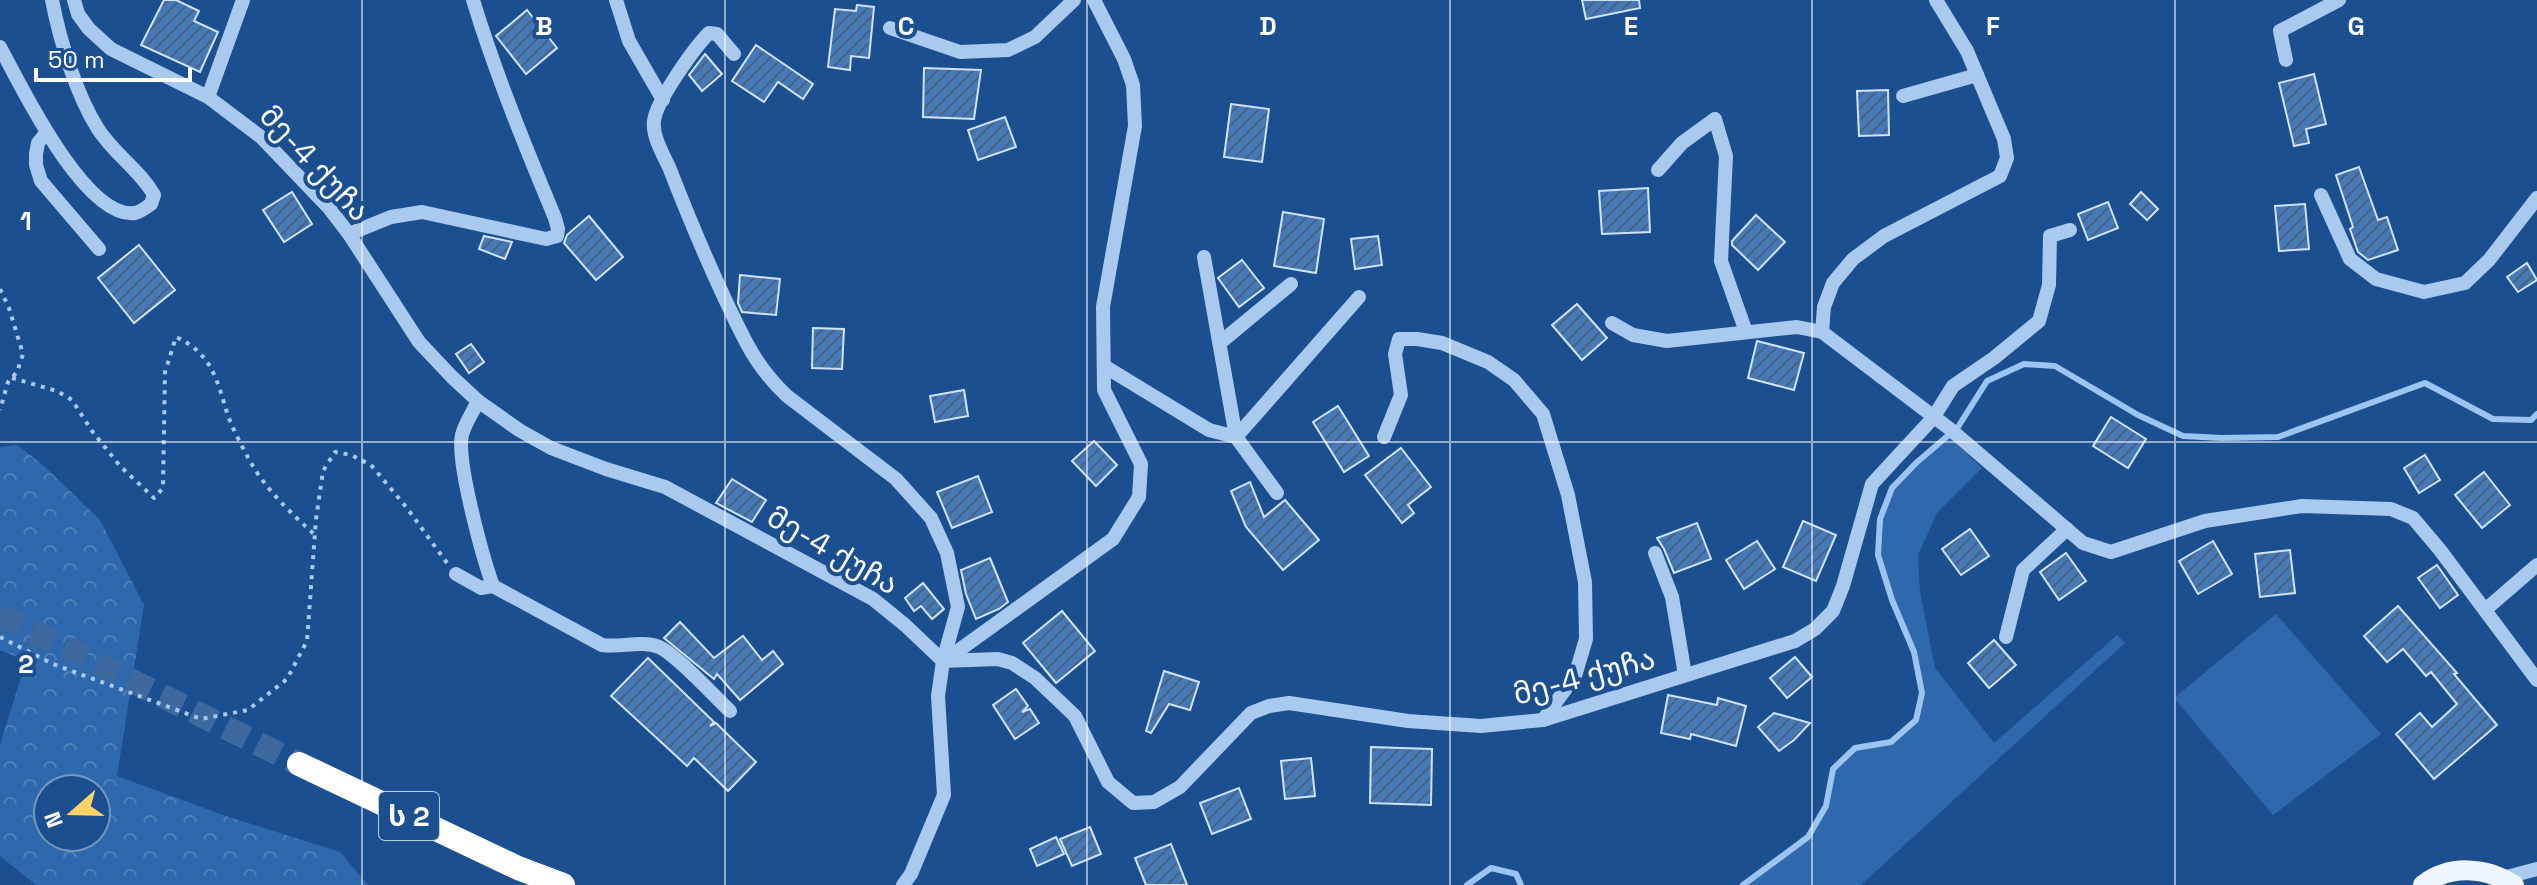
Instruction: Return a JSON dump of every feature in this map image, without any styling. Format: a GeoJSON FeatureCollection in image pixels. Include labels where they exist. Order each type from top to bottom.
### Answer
{"type":"FeatureCollection","features":[{"type":"Feature","properties":{"kind":"highway","name":"ს 2"},"geometry":{"type":"LineString","coordinates":[[299,764],[518,868],[563,885]]}},
{"type":"Feature","properties":{"kind":"main road"},"geometry":{"type":"LineString","coordinates":[[2423,885],[2457,870],[2488,872],[2508,882]]}},
{"type":"Feature","properties":{"kind":"street"},"geometry":{"type":"LineString","coordinates":[[0,47],[46,133],[86,185],[108,206],[137,213],[151,204],[154,195],[144,178],[116,152],[99,130],[82,98],[52,0]]}},
{"type":"Feature","properties":{"kind":"street","name":"მე-4 ქუჩა"},"geometry":{"type":"LineString","coordinates":[[74,0],[78,14],[89,29],[111,49],[208,97],[261,137],[329,208],[419,342],[478,401],[551,448],[665,487],[873,599],[943,661],[998,659],[1012,663],[1035,678],[1075,716],[1108,782],[1133,803],[1154,802],[1180,787],[1251,713],[1269,706],[1289,703],[1408,721],[1481,726],[1543,720],[1795,641],[1815,629],[1833,611],[1843,586],[1872,484],[1933,418],[1953,386],[2039,321],[2049,285],[2050,236],[2070,230]]}},
{"type":"Feature","properties":{"kind":"street"},"geometry":{"type":"LineString","coordinates":[[208,97],[243,0]]}},
{"type":"Feature","properties":{"kind":"street"},"geometry":{"type":"LineString","coordinates":[[349,234],[391,217],[422,212],[546,239],[557,236],[555,218],[519,131],[473,0]]}},
{"type":"Feature","properties":{"kind":"street"},"geometry":{"type":"LineString","coordinates":[[616,0],[629,41],[663,100]]}},
{"type":"Feature","properties":{"kind":"street"},"geometry":{"type":"LineString","coordinates":[[890,28],[960,52],[1008,50],[1035,37],[1074,0]]}},
{"type":"Feature","properties":{"kind":"street"},"geometry":{"type":"LineString","coordinates":[[943,661],[1113,539],[1139,497],[1141,464],[1104,390],[1103,307],[1135,126],[1133,85],[1124,59],[1094,0]]}},
{"type":"Feature","properties":{"kind":"street"},"geometry":{"type":"LineString","coordinates":[[1822,332],[1824,307],[1833,283],[1853,259],[1884,236],[2000,176],[2007,158],[2004,139],[1967,51],[1936,0]]}},
{"type":"Feature","properties":{"kind":"street"},"geometry":{"type":"LineString","coordinates":[[2286,60],[2280,31],[2339,0]]}},
{"type":"Feature","properties":{"kind":"street"},"geometry":{"type":"LineString","coordinates":[[734,54],[717,34],[709,33],[700,42],[663,100],[654,119],[655,134],[687,213],[747,343],[771,381],[896,479],[931,518],[947,553],[958,607],[943,661],[938,696],[944,795],[911,874],[903,885]]}},
{"type":"Feature","properties":{"kind":"street"},"geometry":{"type":"LineString","coordinates":[[1903,96],[1977,75]]}},
{"type":"Feature","properties":{"kind":"street"},"geometry":{"type":"LineString","coordinates":[[1658,170],[1682,143],[1715,119],[1726,156],[1721,261],[1746,332]]}},
{"type":"Feature","properties":{"kind":"street"},"geometry":{"type":"LineString","coordinates":[[46,133],[38,143],[36,154],[41,181],[99,249]]}},
{"type":"Feature","properties":{"kind":"street"},"geometry":{"type":"LineString","coordinates":[[2321,195],[2350,259],[2376,279],[2424,292],[2465,283],[2489,260],[2537,198]]}},
{"type":"Feature","properties":{"kind":"street"},"geometry":{"type":"LineString","coordinates":[[1204,257],[1236,437],[1277,493]]}},
{"type":"Feature","properties":{"kind":"street"},"geometry":{"type":"LineString","coordinates":[[1221,342],[1291,284]]}},
{"type":"Feature","properties":{"kind":"street"},"geometry":{"type":"LineString","coordinates":[[1236,437],[1359,297]]}},
{"type":"Feature","properties":{"kind":"street"},"geometry":{"type":"LineString","coordinates":[[1612,323],[1633,335],[1667,341],[1797,327],[1822,332],[1950,429],[2083,543],[2111,552],[2205,521],[2302,506],[2391,509],[2413,518],[2537,680]]}},
{"type":"Feature","properties":{"kind":"street"},"geometry":{"type":"LineString","coordinates":[[1384,437],[1401,395],[1395,354],[1399,339],[1442,343],[1488,362],[1514,380],[1543,414],[1568,495],[1585,582],[1586,639],[1575,676],[1543,720]]}},
{"type":"Feature","properties":{"kind":"street"},"geometry":{"type":"LineString","coordinates":[[1104,366],[1209,430],[1236,437]]}},
{"type":"Feature","properties":{"kind":"street"},"geometry":{"type":"LineString","coordinates":[[478,401],[462,435],[462,454],[483,557],[493,586]]}},
{"type":"Feature","properties":{"kind":"street"},"geometry":{"type":"LineString","coordinates":[[2006,637],[2023,570],[2067,529]]}},
{"type":"Feature","properties":{"kind":"street"},"geometry":{"type":"LineString","coordinates":[[1655,553],[1672,597],[1685,675]]}},
{"type":"Feature","properties":{"kind":"street"},"geometry":{"type":"LineString","coordinates":[[2485,610],[2537,565]]}},
{"type":"Feature","properties":{"kind":"street"},"geometry":{"type":"LineString","coordinates":[[456,574],[481,588],[493,586],[602,645],[658,646],[730,711]]}},
{"type":"Feature","properties":{"kind":"street"},"geometry":{"type":"LineString","coordinates":[[2508,882],[2537,869]]}},
{"type":"Feature","properties":{"kind":"path"},"geometry":{"type":"LineString","coordinates":[[0,289],[23,354],[17,372],[8,382],[0,410]]}},
{"type":"Feature","properties":{"kind":"path"},"geometry":{"type":"LineString","coordinates":[[12,378],[57,391],[72,400],[120,466],[154,498],[163,488],[165,372],[176,337],[189,343],[203,354],[218,381],[230,420],[251,464],[280,503],[315,535]]}},
{"type":"Feature","properties":{"kind":"path"},"geometry":{"type":"LineString","coordinates":[[0,637],[53,664],[201,719],[248,710],[287,679],[307,641],[323,471],[335,452],[351,455],[371,465],[456,574]]}},
{"type":"Feature","properties":{"kind":"green space"},"geometry":{"type":"Polygon","coordinates":[[[1948,435],[1982,468],[1937,513],[1918,555],[1920,592],[1935,668],[1994,743],[2117,635],[2125,643],[1861,885],[1743,885],[1808,836],[1826,806],[1833,769],[1855,748],[1891,742],[1916,719],[1922,693],[1914,652],[1892,600],[1878,555],[1880,519],[1892,488],[1948,435]]]}},
{"type":"Feature","properties":{"kind":"green space"},"geometry":{"type":"Polygon","coordinates":[[[17,445],[43,465],[100,520],[144,605],[117,776],[226,816],[340,852],[368,885],[36,885],[0,856],[0,745],[26,661],[0,650],[0,447],[17,445]]]}},
{"type":"Feature","properties":{"kind":"green space"},"geometry":{"type":"Polygon","coordinates":[[[2276,614],[2381,734],[2273,815],[2174,698],[2276,614]]]}},
{"type":"Feature","properties":{"kind":"building"},"geometry":{"type":"Polygon","coordinates":[[[164,0],[176,0],[199,11],[194,21],[218,32],[200,72],[141,45],[164,0]]]}},
{"type":"Feature","properties":{"kind":"building"},"geometry":{"type":"Polygon","coordinates":[[[1582,0],[1639,0],[1640,8],[1586,19],[1582,0]]]}},
{"type":"Feature","properties":{"kind":"building"},"geometry":{"type":"Polygon","coordinates":[[[857,5],[874,7],[869,58],[851,56],[850,70],[828,67],[835,9],[856,11],[857,5]]]}},
{"type":"Feature","properties":{"kind":"building"},"geometry":{"type":"Polygon","coordinates":[[[527,10],[557,48],[526,74],[496,36],[527,10]]]}},
{"type":"Feature","properties":{"kind":"building"},"geometry":{"type":"Polygon","coordinates":[[[756,45],[813,84],[803,99],[778,82],[764,102],[732,81],[756,45]]]}},
{"type":"Feature","properties":{"kind":"building"},"geometry":{"type":"Polygon","coordinates":[[[705,54],[722,74],[702,91],[689,75],[705,54]]]}},
{"type":"Feature","properties":{"kind":"building"},"geometry":{"type":"Polygon","coordinates":[[[924,68],[981,70],[974,119],[923,117],[924,68]]]}},
{"type":"Feature","properties":{"kind":"building"},"geometry":{"type":"Polygon","coordinates":[[[2314,74],[2326,124],[2306,129],[2309,143],[2294,146],[2279,83],[2314,74]]]}},
{"type":"Feature","properties":{"kind":"building"},"geometry":{"type":"Polygon","coordinates":[[[1888,90],[1889,135],[1859,136],[1857,91],[1888,90]]]}},
{"type":"Feature","properties":{"kind":"building"},"geometry":{"type":"Polygon","coordinates":[[[1231,104],[1269,109],[1262,162],[1224,157],[1231,104]]]}},
{"type":"Feature","properties":{"kind":"building"},"geometry":{"type":"Polygon","coordinates":[[[1005,117],[1016,147],[978,160],[968,130],[1005,117]]]}},
{"type":"Feature","properties":{"kind":"building"},"geometry":{"type":"Polygon","coordinates":[[[2359,167],[2378,220],[2387,217],[2398,250],[2368,260],[2358,252],[2336,175],[2359,167]]]}},
{"type":"Feature","properties":{"kind":"building"},"geometry":{"type":"Polygon","coordinates":[[[1648,188],[1650,232],[1602,234],[1599,191],[1648,188]]]}},
{"type":"Feature","properties":{"kind":"building"},"geometry":{"type":"Polygon","coordinates":[[[292,192],[312,224],[284,242],[263,210],[292,192]]]}},
{"type":"Feature","properties":{"kind":"building"},"geometry":{"type":"Polygon","coordinates":[[[2141,192],[2158,209],[2147,220],[2130,204],[2141,192]]]}},
{"type":"Feature","properties":{"kind":"building"},"geometry":{"type":"Polygon","coordinates":[[[2108,202],[2118,228],[2088,240],[2078,214],[2108,202]]]}},
{"type":"Feature","properties":{"kind":"building"},"geometry":{"type":"Polygon","coordinates":[[[2305,204],[2309,249],[2279,251],[2275,206],[2305,204]]]}},
{"type":"Feature","properties":{"kind":"building"},"geometry":{"type":"Polygon","coordinates":[[[1283,212],[1324,219],[1316,273],[1274,266],[1283,212]]]}},
{"type":"Feature","properties":{"kind":"building"},"geometry":{"type":"Polygon","coordinates":[[[1756,215],[1785,242],[1758,270],[1732,245],[1732,241],[1756,215]]]}},
{"type":"Feature","properties":{"kind":"building"},"geometry":{"type":"Polygon","coordinates":[[[589,216],[623,257],[596,280],[564,243],[567,235],[589,216]]]}},
{"type":"Feature","properties":{"kind":"building"},"geometry":{"type":"Polygon","coordinates":[[[484,236],[512,242],[505,259],[479,249],[484,236]]]}},
{"type":"Feature","properties":{"kind":"building"},"geometry":{"type":"Polygon","coordinates":[[[1378,236],[1382,265],[1355,269],[1351,239],[1378,236]]]}},
{"type":"Feature","properties":{"kind":"building"},"geometry":{"type":"Polygon","coordinates":[[[139,245],[175,290],[134,323],[98,278],[139,245]]]}},
{"type":"Feature","properties":{"kind":"building"},"geometry":{"type":"Polygon","coordinates":[[[1242,260],[1264,288],[1239,307],[1218,278],[1242,260]]]}},
{"type":"Feature","properties":{"kind":"building"},"geometry":{"type":"Polygon","coordinates":[[[2527,263],[2537,280],[2518,292],[2507,277],[2527,263]]]}},
{"type":"Feature","properties":{"kind":"building"},"geometry":{"type":"Polygon","coordinates":[[[740,275],[780,279],[776,315],[742,312],[738,303],[740,275]]]}},
{"type":"Feature","properties":{"kind":"building"},"geometry":{"type":"Polygon","coordinates":[[[1577,304],[1607,338],[1582,360],[1552,325],[1577,304]]]}},
{"type":"Feature","properties":{"kind":"building"},"geometry":{"type":"Polygon","coordinates":[[[813,328],[844,329],[842,369],[812,368],[813,328]]]}},
{"type":"Feature","properties":{"kind":"building"},"geometry":{"type":"Polygon","coordinates":[[[1757,341],[1804,353],[1794,390],[1748,378],[1757,341]]]}},
{"type":"Feature","properties":{"kind":"building"},"geometry":{"type":"Polygon","coordinates":[[[471,344],[484,362],[469,373],[456,354],[471,344]]]}},
{"type":"Feature","properties":{"kind":"building"},"geometry":{"type":"Polygon","coordinates":[[[964,390],[968,416],[935,422],[930,396],[964,390]]]}},
{"type":"Feature","properties":{"kind":"building"},"geometry":{"type":"Polygon","coordinates":[[[1338,406],[1369,456],[1344,472],[1313,422],[1338,406]]]}},
{"type":"Feature","properties":{"kind":"building"},"geometry":{"type":"Polygon","coordinates":[[[2111,417],[2146,439],[2128,468],[2093,446],[2111,417]]]}},
{"type":"Feature","properties":{"kind":"building"},"geometry":{"type":"Polygon","coordinates":[[[1094,441],[1117,465],[1096,486],[1072,461],[1094,441]]]}},
{"type":"Feature","properties":{"kind":"building"},"geometry":{"type":"Polygon","coordinates":[[[1401,448],[1431,487],[1408,505],[1414,513],[1402,523],[1365,475],[1401,448]]]}},
{"type":"Feature","properties":{"kind":"building"},"geometry":{"type":"Polygon","coordinates":[[[2425,455],[2440,480],[2419,493],[2404,468],[2425,455]]]}},
{"type":"Feature","properties":{"kind":"building"},"geometry":{"type":"Polygon","coordinates":[[[2484,472],[2510,505],[2482,528],[2455,495],[2484,472]]]}},
{"type":"Feature","properties":{"kind":"building"},"geometry":{"type":"Polygon","coordinates":[[[978,476],[992,512],[952,528],[937,492],[978,476]]]}},
{"type":"Feature","properties":{"kind":"building"},"geometry":{"type":"Polygon","coordinates":[[[732,479],[766,500],[752,522],[716,503],[732,479]]]}},
{"type":"Feature","properties":{"kind":"building"},"geometry":{"type":"Polygon","coordinates":[[[1250,482],[1264,517],[1285,500],[1319,540],[1283,570],[1246,527],[1231,491],[1250,482]]]}},
{"type":"Feature","properties":{"kind":"building"},"geometry":{"type":"Polygon","coordinates":[[[1803,521],[1836,535],[1816,581],[1783,567],[1803,521]]]}},
{"type":"Feature","properties":{"kind":"building"},"geometry":{"type":"Polygon","coordinates":[[[1697,523],[1711,559],[1674,573],[1657,538],[1697,523]]]}},
{"type":"Feature","properties":{"kind":"building"},"geometry":{"type":"Polygon","coordinates":[[[1970,529],[1989,556],[1961,575],[1942,549],[1970,529]]]}},
{"type":"Feature","properties":{"kind":"building"},"geometry":{"type":"Polygon","coordinates":[[[1757,541],[1775,569],[1744,589],[1726,560],[1757,541]]]}},
{"type":"Feature","properties":{"kind":"building"},"geometry":{"type":"Polygon","coordinates":[[[2213,541],[2232,574],[2198,594],[2179,561],[2213,541]]]}},
{"type":"Feature","properties":{"kind":"building"},"geometry":{"type":"Polygon","coordinates":[[[2290,550],[2295,593],[2260,597],[2255,554],[2290,550]]]}},
{"type":"Feature","properties":{"kind":"building"},"geometry":{"type":"Polygon","coordinates":[[[2066,553],[2086,581],[2059,600],[2040,572],[2066,553]]]}},
{"type":"Feature","properties":{"kind":"building"},"geometry":{"type":"Polygon","coordinates":[[[990,558],[1008,602],[976,619],[961,570],[990,558]]]}},
{"type":"Feature","properties":{"kind":"building"},"geometry":{"type":"Polygon","coordinates":[[[2437,565],[2458,595],[2440,608],[2418,578],[2437,565]]]}},
{"type":"Feature","properties":{"kind":"building"},"geometry":{"type":"Polygon","coordinates":[[[923,583],[944,609],[932,619],[921,606],[914,611],[905,598],[923,583]]]}},
{"type":"Feature","properties":{"kind":"building"},"geometry":{"type":"Polygon","coordinates":[[[2398,606],[2457,673],[2454,674],[2497,725],[2434,779],[2396,734],[2420,713],[2432,727],[2457,704],[2431,672],[2426,676],[2403,649],[2387,662],[2364,636],[2398,606]]]}},
{"type":"Feature","properties":{"kind":"building"},"geometry":{"type":"Polygon","coordinates":[[[1062,611],[1095,651],[1056,683],[1023,643],[1062,611]]]}},
{"type":"Feature","properties":{"kind":"building"},"geometry":{"type":"Polygon","coordinates":[[[680,622],[714,658],[743,636],[762,660],[773,651],[783,664],[740,700],[717,674],[714,679],[664,638],[680,622]]]}},
{"type":"Feature","properties":{"kind":"building"},"geometry":{"type":"Polygon","coordinates":[[[1994,640],[2016,665],[1989,688],[1968,663],[1994,640]]]}},
{"type":"Feature","properties":{"kind":"building"},"geometry":{"type":"Polygon","coordinates":[[[1795,657],[1812,677],[1787,698],[1770,678],[1795,657]]]}},
{"type":"Feature","properties":{"kind":"building"},"geometry":{"type":"Polygon","coordinates":[[[648,658],[714,722],[710,726],[716,723],[756,762],[728,791],[694,758],[687,766],[611,696],[648,658]]]}},
{"type":"Feature","properties":{"kind":"building"},"geometry":{"type":"Polygon","coordinates":[[[1164,671],[1199,682],[1190,710],[1169,704],[1151,733],[1146,731],[1164,671]]]}},
{"type":"Feature","properties":{"kind":"building"},"geometry":{"type":"Polygon","coordinates":[[[1016,689],[1028,706],[1022,712],[1030,709],[1039,723],[1015,739],[993,705],[1016,689]]]}},
{"type":"Feature","properties":{"kind":"building"},"geometry":{"type":"Polygon","coordinates":[[[1668,695],[1717,705],[1718,698],[1746,706],[1736,746],[1691,734],[1690,739],[1661,733],[1668,695]]]}},
{"type":"Feature","properties":{"kind":"building"},"geometry":{"type":"Polygon","coordinates":[[[1774,713],[1810,723],[1779,751],[1758,727],[1774,713]]]}},
{"type":"Feature","properties":{"kind":"building"},"geometry":{"type":"Polygon","coordinates":[[[1371,747],[1432,749],[1431,805],[1370,803],[1371,747]]]}},
{"type":"Feature","properties":{"kind":"building"},"geometry":{"type":"Polygon","coordinates":[[[1311,758],[1315,796],[1285,799],[1281,761],[1311,758]]]}},
{"type":"Feature","properties":{"kind":"building"},"geometry":{"type":"Polygon","coordinates":[[[1239,788],[1251,819],[1212,834],[1200,803],[1239,788]]]}},
{"type":"Feature","properties":{"kind":"building"},"geometry":{"type":"Polygon","coordinates":[[[1090,827],[1101,854],[1072,866],[1060,839],[1090,827]]]}},
{"type":"Feature","properties":{"kind":"building"},"geometry":{"type":"Polygon","coordinates":[[[1056,837],[1064,854],[1037,866],[1030,849],[1056,837]]]}},
{"type":"Feature","properties":{"kind":"building"},"geometry":{"type":"Polygon","coordinates":[[[1171,844],[1187,885],[1146,885],[1135,858],[1171,844]]]}},
{"type":"Feature","properties":{"kind":"waterway"},"geometry":{"type":"LineString","coordinates":[[1743,885],[1808,837],[1826,806],[1833,769],[1855,748],[1891,742],[1916,720],[1922,693],[1914,652],[1892,600],[1878,555],[1880,519],[1892,488],[1958,427],[1987,381],[2024,364],[2055,366],[2138,415],[2183,436],[2278,437],[2425,383],[2493,419],[2531,420],[2537,414]]}},
{"type":"Feature","properties":{"kind":"waterway"},"geometry":{"type":"LineString","coordinates":[[1467,885],[1491,868],[1516,874],[1521,885]]}},
{"type":"Feature","properties":{"kind":"tunnel"},"geometry":{"type":"LineString","coordinates":[[0,615],[299,764]]}}]}
